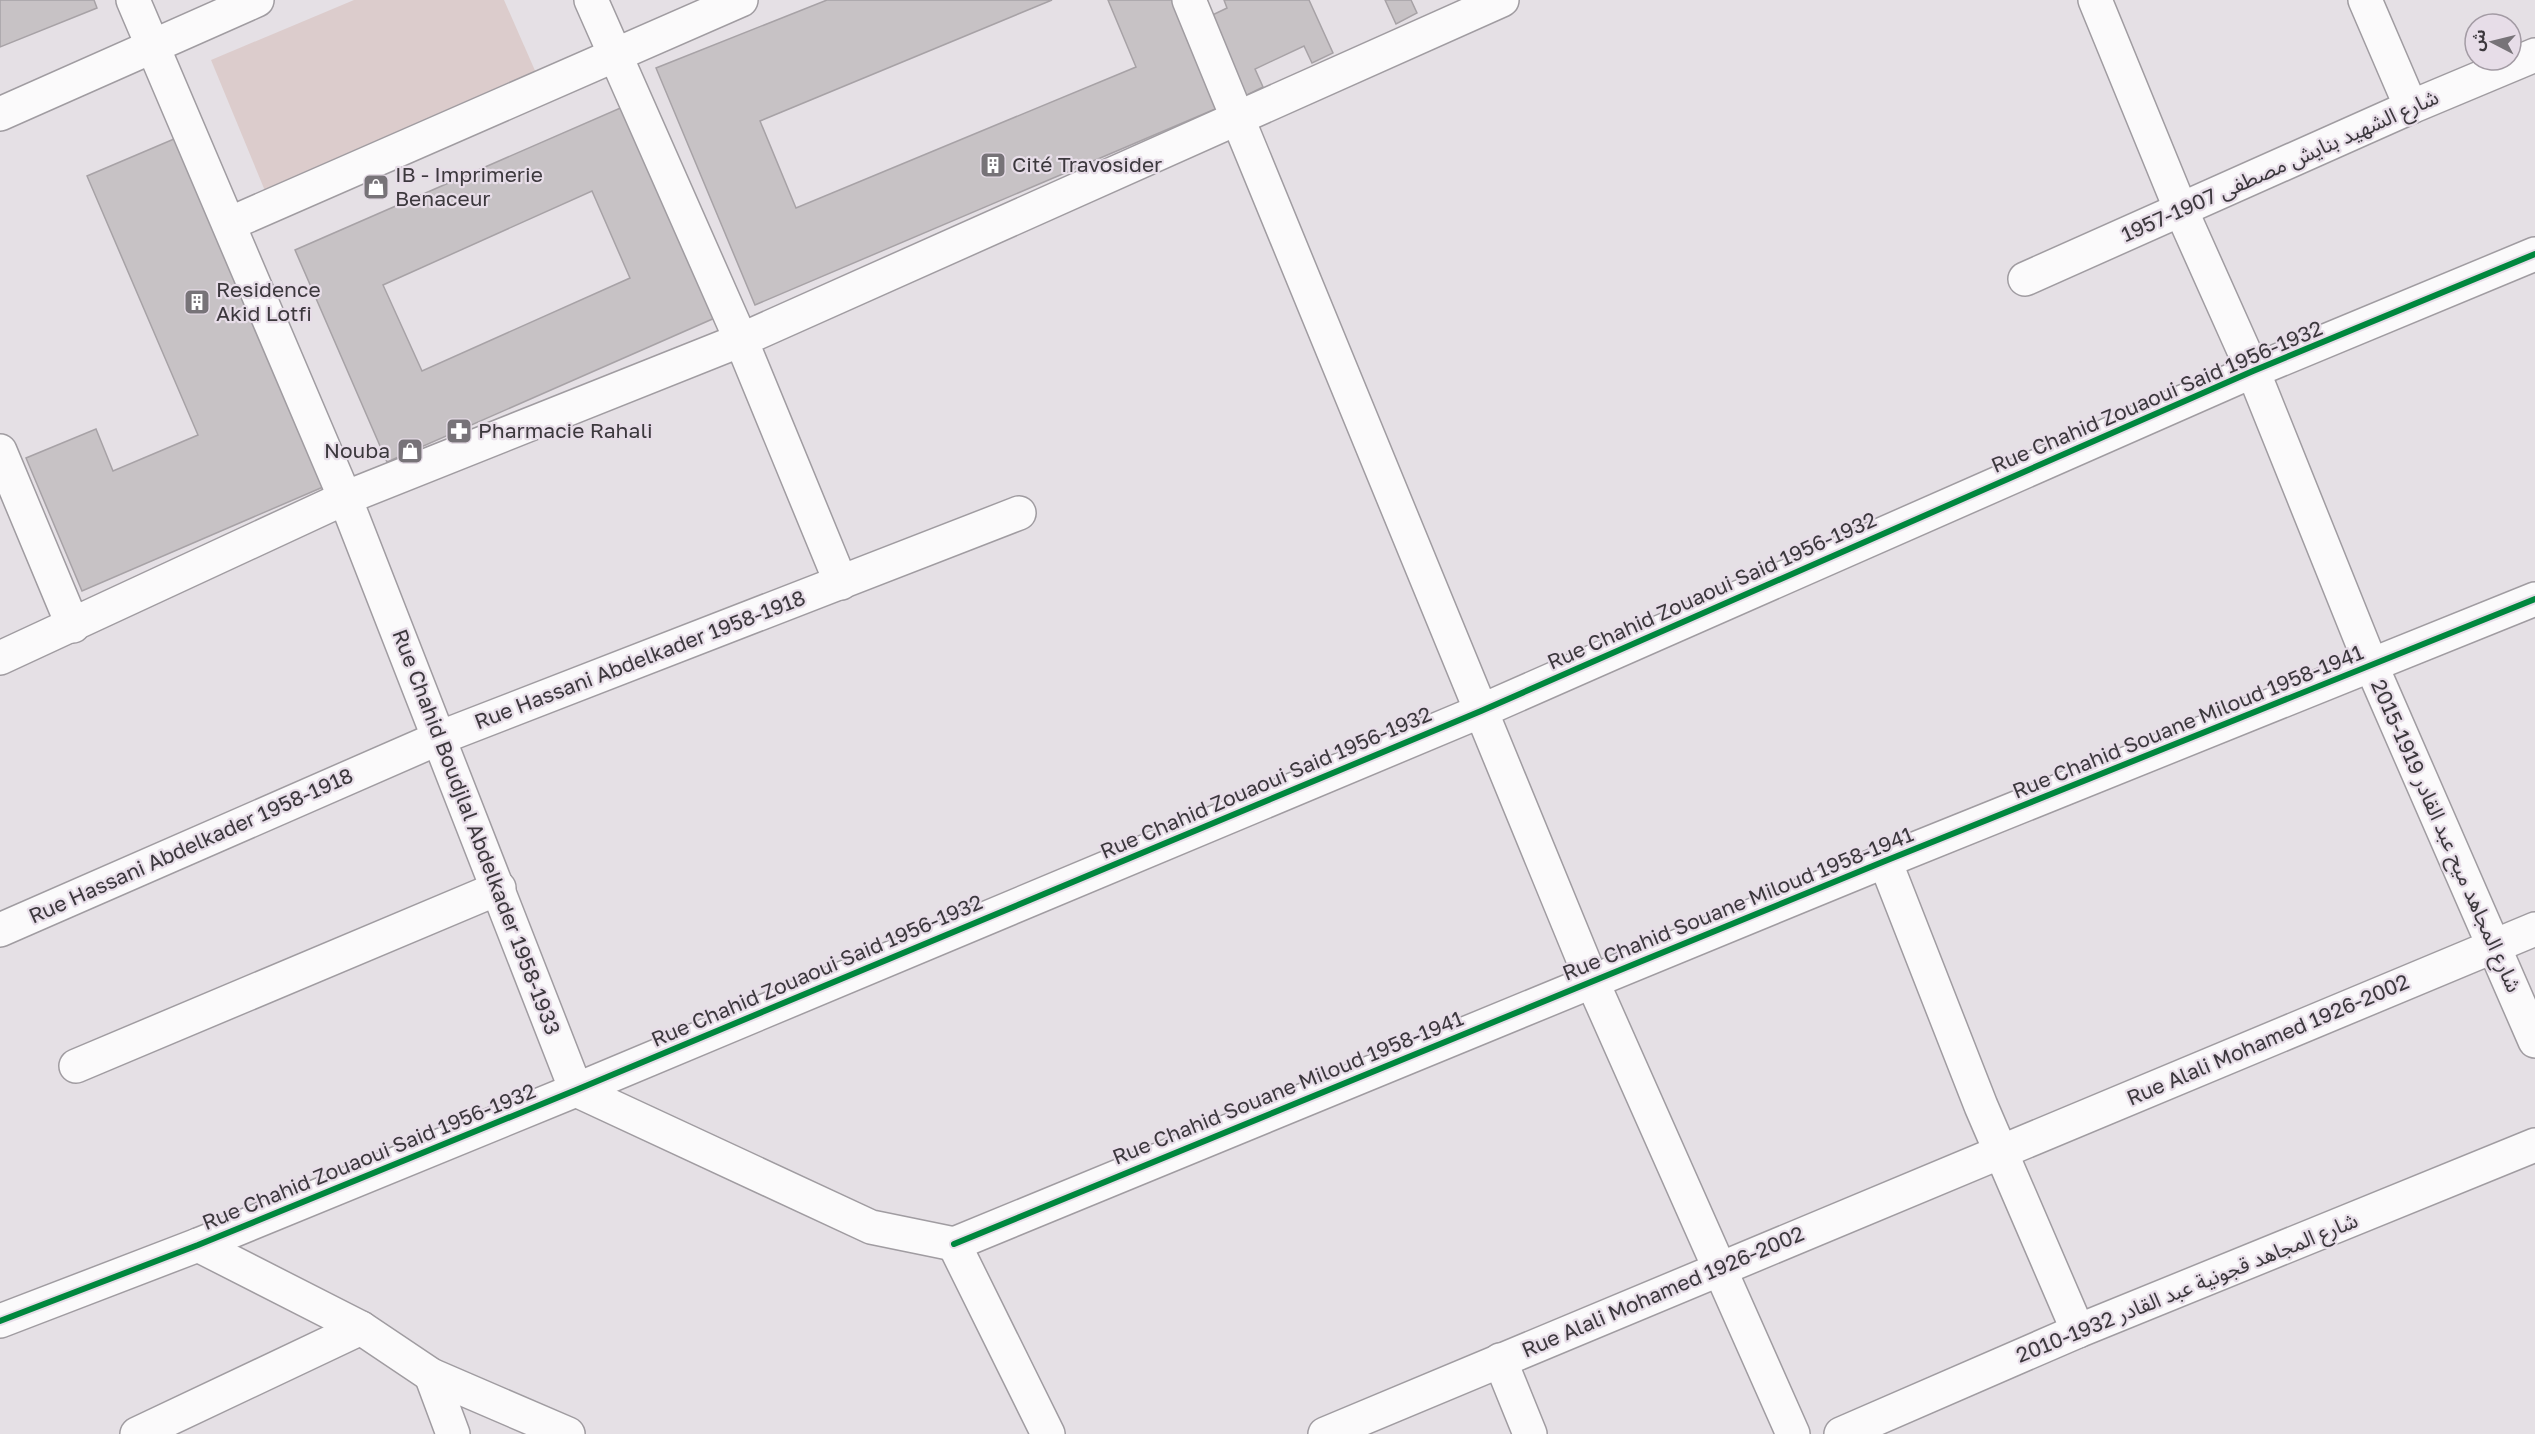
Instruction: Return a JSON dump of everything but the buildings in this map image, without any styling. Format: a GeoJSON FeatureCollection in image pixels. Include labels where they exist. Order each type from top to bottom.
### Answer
{"type":"FeatureCollection","features":[{"type":"Feature","properties":{"kind":"street","name":"Rue Chahid Boudjlal Abdelkader 1958-1933"},"geometry":{"type":"LineString","coordinates":[[134,0],[345,498],[576,1090]]}},
{"type":"Feature","properties":{"kind":"street"},"geometry":{"type":"LineString","coordinates":[[0,114],[256,0]]}},
{"type":"Feature","properties":{"kind":"street"},"geometry":{"type":"LineString","coordinates":[[591,0],[741,340],[842,583]]}},
{"type":"Feature","properties":{"kind":"street"},"geometry":{"type":"LineString","coordinates":[[229,224],[741,0]]}},
{"type":"Feature","properties":{"kind":"street"},"geometry":{"type":"LineString","coordinates":[[1190,0],[1240,117],[1592,981],[1793,1434]]}},
{"type":"Feature","properties":{"kind":"street"},"geometry":{"type":"LineString","coordinates":[[0,658],[345,498],[741,340],[1502,0]]}},
{"type":"Feature","properties":{"kind":"street","name":"شارع المجاهد ميح عبد القادر 1919-2015"},"geometry":{"type":"LineString","coordinates":[[2095,0],[2181,210],[2253,371],[2372,666],[2535,1041]]}},
{"type":"Feature","properties":{"kind":"street"},"geometry":{"type":"LineString","coordinates":[[2366,0],[2410,107]]}},
{"type":"Feature","properties":{"kind":"street","name":"شارع الشهيد بنايش مصطفى 1907-1957"},"geometry":{"type":"LineString","coordinates":[[2025,279],[2410,107],[2535,56]]}},
{"type":"Feature","properties":{"kind":"street","name":"Rue Chahid Zouaoui Said 1956-1932"},"geometry":{"type":"LineString","coordinates":[[0,1321],[198,1245],[576,1090],[1481,711],[2253,371],[2535,254]]}},
{"type":"Feature","properties":{"kind":"street"},"geometry":{"type":"LineString","coordinates":[[0,451],[73,626]]}},
{"type":"Feature","properties":{"kind":"street","name":"Rue Hassani Abdelkader 1958-1918"},"geometry":{"type":"LineString","coordinates":[[0,930],[439,738],[1019,513]]}},
{"type":"Feature","properties":{"kind":"street","name":"Rue Chahid Souane Miloud 1958-1941"},"geometry":{"type":"LineString","coordinates":[[954,1244],[1885,861],[2535,599]]}},
{"type":"Feature","properties":{"kind":"street"},"geometry":{"type":"LineString","coordinates":[[1885,861],[1982,1106],[2078,1331]]}},
{"type":"Feature","properties":{"kind":"street"},"geometry":{"type":"LineString","coordinates":[[76,1066],[499,888]]}},
{"type":"Feature","properties":{"kind":"street","name":"Rue Alali Mohamed 1926-2002"},"geometry":{"type":"LineString","coordinates":[[1334,1432],[1719,1269],[2006,1163],[2535,929]]}},
{"type":"Feature","properties":{"kind":"street"},"geometry":{"type":"LineString","coordinates":[[576,1090],[871,1227],[954,1244],[1048,1434]]}},
{"type":"Feature","properties":{"kind":"street","name":"شارع المجاهد قجونية عبد القادر 1932-2010"},"geometry":{"type":"LineString","coordinates":[[1841,1434],[2078,1331],[2535,1145]]}},
{"type":"Feature","properties":{"kind":"street"},"geometry":{"type":"LineString","coordinates":[[198,1245],[361,1328],[431,1375],[568,1434]]}},
{"type":"Feature","properties":{"kind":"street"},"geometry":{"type":"LineString","coordinates":[[137,1434],[361,1328]]}},
{"type":"Feature","properties":{"kind":"street"},"geometry":{"type":"LineString","coordinates":[[1500,1360],[1530,1434]]}},
{"type":"Feature","properties":{"kind":"street"},"geometry":{"type":"LineString","coordinates":[[431,1375],[453,1434]]}},
{"type":"Feature","properties":{"kind":"shaded area"},"geometry":{"type":"Polygon","coordinates":[[[354,0],[504,0],[540,82],[270,203],[211,60],[354,0]]]}},
{"type":"Feature","properties":{"kind":"cycle path"},"geometry":{"type":"LineString","coordinates":[[0,1321],[198,1245],[576,1090],[1481,711],[2253,371],[2535,254]]}},
{"type":"Feature","properties":{"kind":"cycle path"},"geometry":{"type":"LineString","coordinates":[[954,1244],[1885,861],[2535,599]]}},
{"type":"Feature","properties":{"kind":"place","name":"Cité Travosider"},"geometry":{"type":"Point","coordinates":[993,165]}},
{"type":"Feature","properties":{"kind":"place","name":"IB - Imprimerie Benaceur"},"geometry":{"type":"Point","coordinates":[376,187]}},
{"type":"Feature","properties":{"kind":"place","name":"Residence Akid Lotfi"},"geometry":{"type":"Point","coordinates":[197,302]}},
{"type":"Feature","properties":{"kind":"place","name":"Pharmacie Rahali"},"geometry":{"type":"Point","coordinates":[459,431]}},
{"type":"Feature","properties":{"kind":"place","name":"Nouba"},"geometry":{"type":"Point","coordinates":[410,451]}}]}
